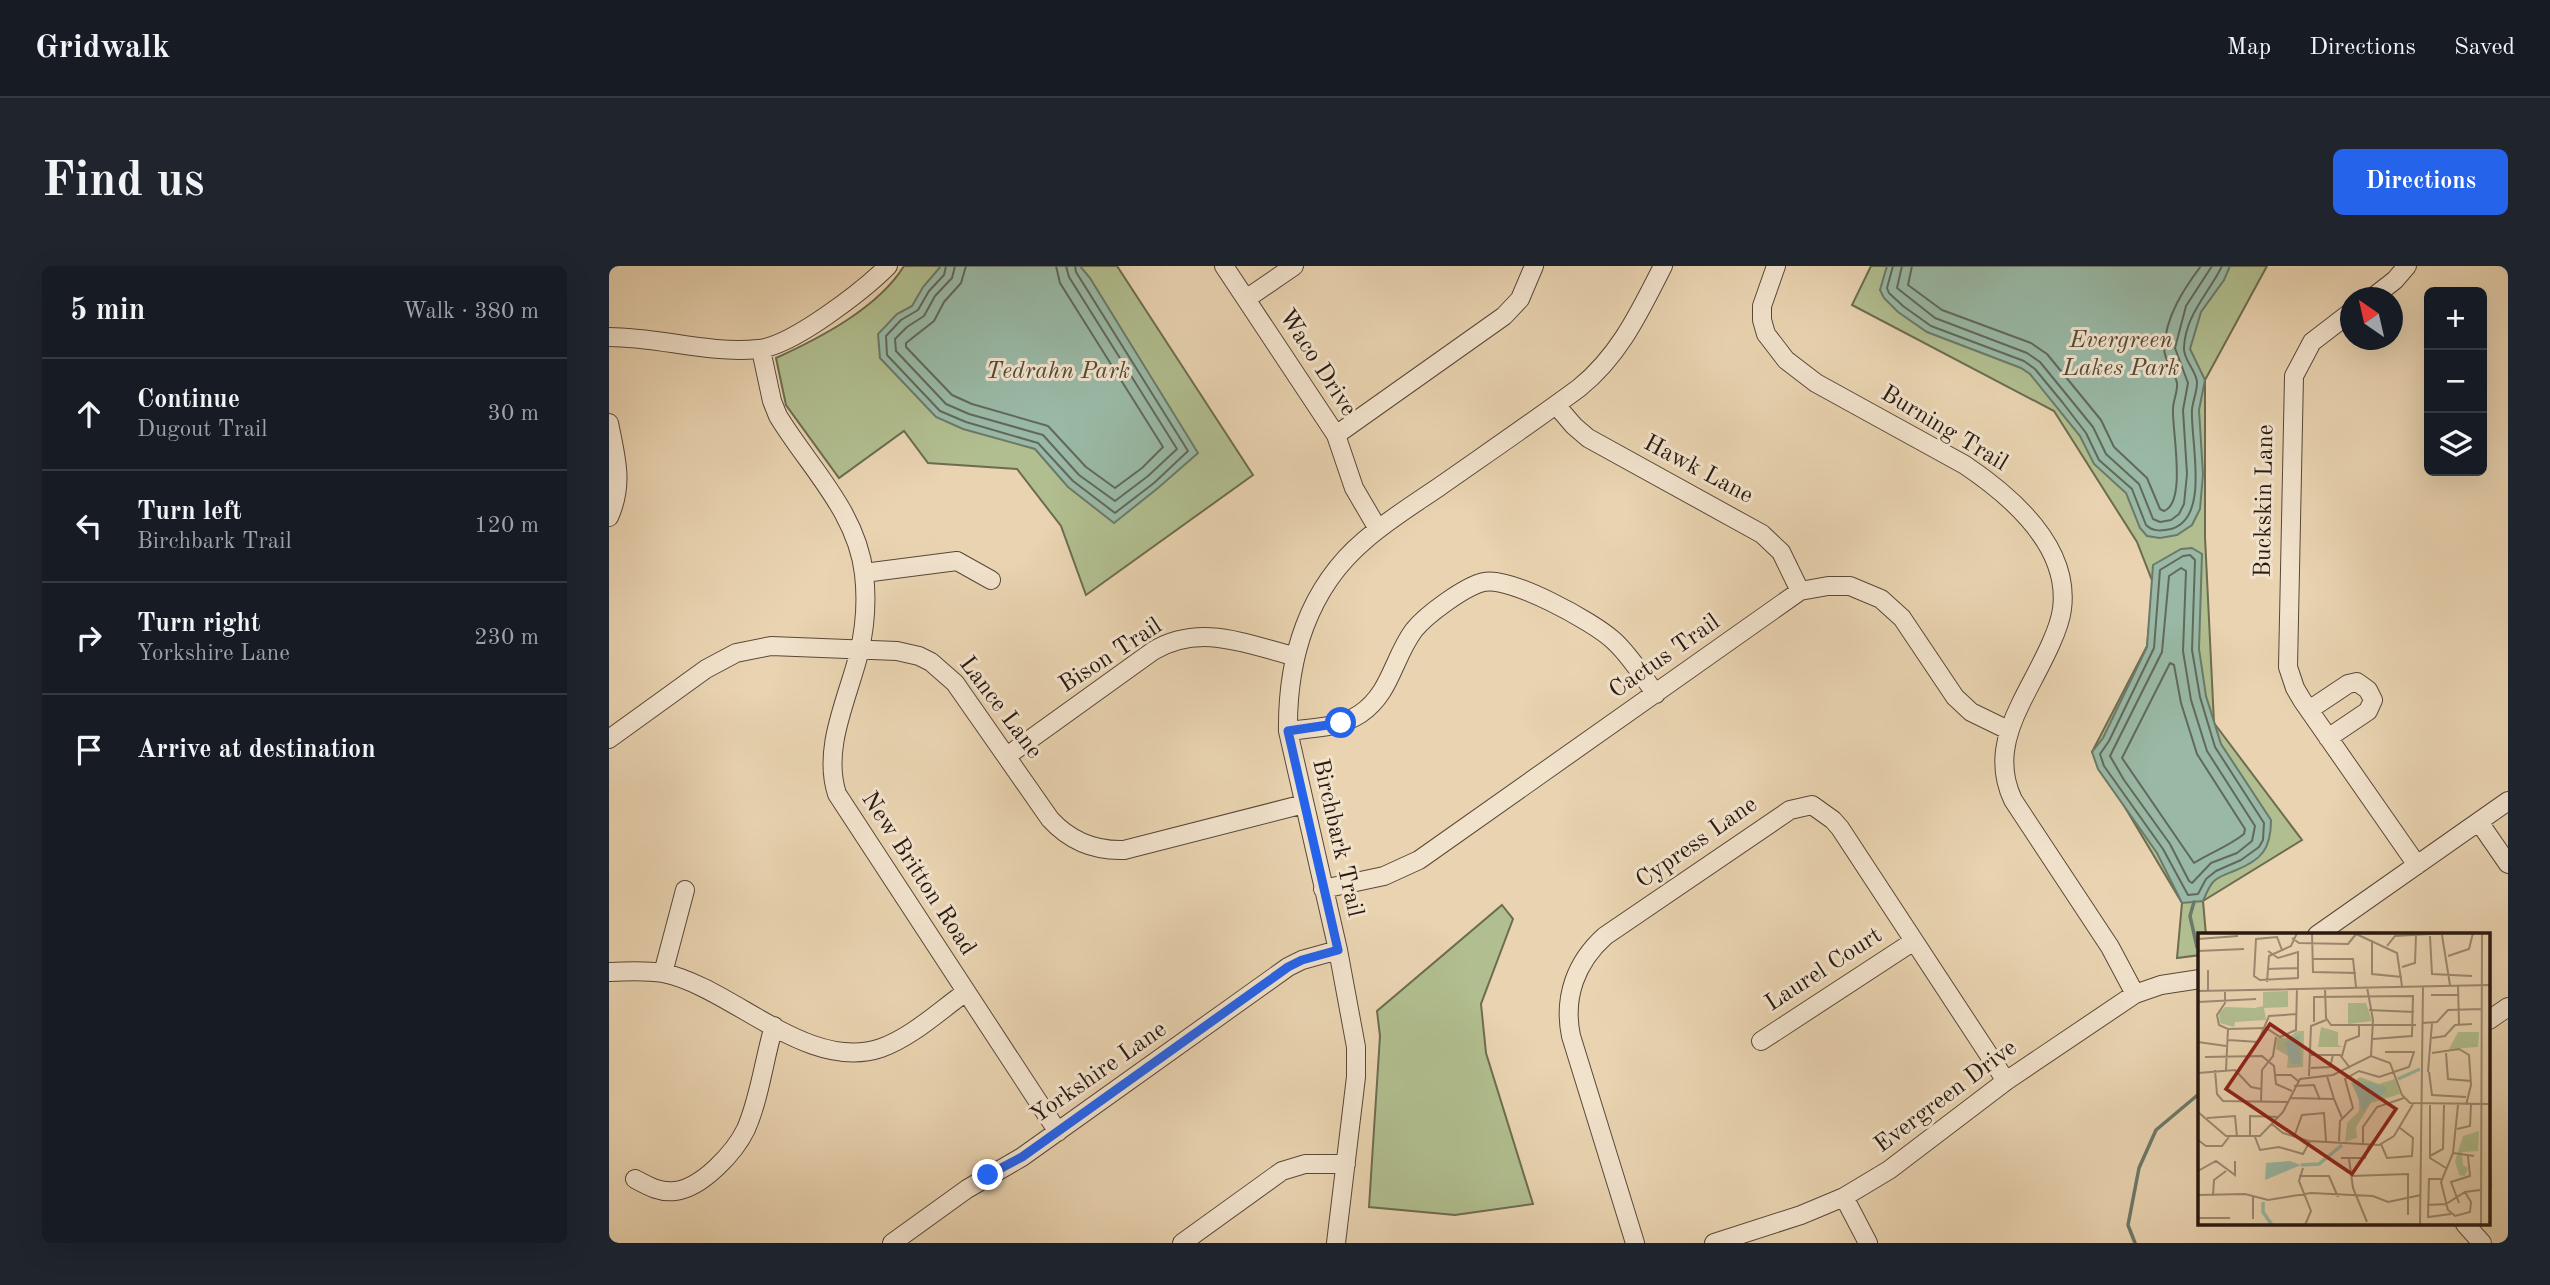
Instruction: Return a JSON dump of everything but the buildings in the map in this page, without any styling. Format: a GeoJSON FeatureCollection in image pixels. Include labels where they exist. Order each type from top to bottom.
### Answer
{"type":"FeatureCollection","features":[{"type":"Feature","properties":{"kind":"street"},"geometry":{"type":"LineString","coordinates":[[609,337],[644,338],[714,348],[761,349],[805,330],[875,279],[888,266]]}},
{"type":"Feature","properties":{"kind":"street","name":"Waco Drive"},"geometry":{"type":"LineString","coordinates":[[1224,266],[1336,435],[1354,488],[1378,529]]}},
{"type":"Feature","properties":{"kind":"street"},"geometry":{"type":"LineString","coordinates":[[1246,299],[1294,266]]}},
{"type":"Feature","properties":{"kind":"street"},"geometry":{"type":"LineString","coordinates":[[1336,435],[1504,316],[1520,299],[1534,266]]}},
{"type":"Feature","properties":{"kind":"street","name":"Birchbark Trail"},"geometry":{"type":"LineString","coordinates":[[1336,1243],[1356,1077],[1356,1047],[1338,950],[1288,731],[1294,656],[1309,612],[1328,580],[1348,556],[1378,529],[1588,381],[1616,351],[1663,266]]}},
{"type":"Feature","properties":{"kind":"street","name":"Burning Trail"},"geometry":{"type":"LineString","coordinates":[[1776,266],[1762,306],[1762,320],[1766,334],[1786,360],[1809,380],[1986,479],[2016,505],[2031,523],[2056,563],[2062,585],[2062,611],[2055,632],[2008,730],[2003,765],[2005,779],[2013,800],[2110,947],[2136,994]]}},
{"type":"Feature","properties":{"kind":"street"},"geometry":{"type":"LineString","coordinates":[[2385,287],[2407,266]]}},
{"type":"Feature","properties":{"kind":"street","name":"Buckskin Lane"},"geometry":{"type":"LineString","coordinates":[[2340,320],[2312,342],[2294,376],[2287,653],[2291,677],[2309,710],[2417,865]]}},
{"type":"Feature","properties":{"kind":"street","name":"New Britton Road"},"geometry":{"type":"LineString","coordinates":[[761,349],[772,401],[778,416],[844,513],[855,539],[864,573],[865,609],[859,650],[832,754],[835,786],[842,803],[1058,1132]]}},
{"type":"Feature","properties":{"kind":"street","name":"Hawk Lane"},"geometry":{"type":"LineString","coordinates":[[1556,405],[1588,438],[1762,534],[1781,552],[1800,591]]}},
{"type":"Feature","properties":{"kind":"street"},"geometry":{"type":"LineString","coordinates":[[609,424],[618,471],[618,495],[609,517]]}},
{"type":"Feature","properties":{"kind":"street"},"geometry":{"type":"LineString","coordinates":[[864,573],[957,561],[991,580]]}},
{"type":"Feature","properties":{"kind":"street"},"geometry":{"type":"LineString","coordinates":[[1288,731],[1334,724],[1359,714],[1373,704],[1388,684],[1406,642],[1416,628],[1466,590],[1484,582],[1500,582],[1534,594],[1605,633],[1624,650],[1656,694]]}},
{"type":"Feature","properties":{"kind":"street","name":"Cactus Trail"},"geometry":{"type":"LineString","coordinates":[[1323,889],[1384,876],[1408,867],[1800,591],[1828,586],[1850,586],[1881,599],[1902,618],[1955,697],[1971,712],[2008,730]]}},
{"type":"Feature","properties":{"kind":"street","name":"Bison Trail"},"geometry":{"type":"LineString","coordinates":[[1007,757],[1153,651],[1173,641],[1194,636],[1216,637],[1294,656]]}},
{"type":"Feature","properties":{"kind":"street","name":"Lance Lane"},"geometry":{"type":"LineString","coordinates":[[609,739],[706,669],[736,653],[771,646],[897,651],[919,656],[938,666],[963,693],[1057,827],[1083,844],[1113,850],[1135,847],[1304,804]]}},
{"type":"Feature","properties":{"kind":"street"},"geometry":{"type":"LineString","coordinates":[[2309,710],[2348,684],[2357,682],[2368,690],[2373,700],[2368,711],[2328,738]]}},
{"type":"Feature","properties":{"kind":"street"},"geometry":{"type":"LineString","coordinates":[[2320,933],[2508,801]]}},
{"type":"Feature","properties":{"kind":"street","name":"Cypress Lane"},"geometry":{"type":"LineString","coordinates":[[1635,1243],[1568,1024],[1569,994],[1574,978],[1595,945],[1790,810],[1812,805],[1840,828],[2006,1081]]}},
{"type":"Feature","properties":{"kind":"street"},"geometry":{"type":"LineString","coordinates":[[2479,822],[2508,864]]}},
{"type":"Feature","properties":{"kind":"street"},"geometry":{"type":"LineString","coordinates":[[663,974],[685,890]]}},
{"type":"Feature","properties":{"kind":"street","name":"Laurel Court"},"geometry":{"type":"LineString","coordinates":[[1761,1041],[1914,941]]}},
{"type":"Feature","properties":{"kind":"street","name":"Yorkshire Lane"},"geometry":{"type":"LineString","coordinates":[[892,1243],[967,1189],[1058,1132],[1288,967],[1302,960],[1338,950]]}},
{"type":"Feature","properties":{"kind":"street"},"geometry":{"type":"LineString","coordinates":[[609,972],[663,974],[697,986],[818,1047],[834,1051],[868,1051],[891,1044],[966,992]]}},
{"type":"Feature","properties":{"kind":"street","name":"Evergreen Drive"},"geometry":{"type":"LineString","coordinates":[[1714,1243],[1801,1215],[1844,1197],[1889,1170],[2006,1081],[2136,994],[2161,985],[2198,979]]}},
{"type":"Feature","properties":{"kind":"street"},"geometry":{"type":"LineString","coordinates":[[2491,1019],[2508,1007]]}},
{"type":"Feature","properties":{"kind":"street"},"geometry":{"type":"LineString","coordinates":[[635,1179],[656,1190],[675,1191],[703,1178],[731,1152],[746,1129],[774,1026]]}},
{"type":"Feature","properties":{"kind":"street"},"geometry":{"type":"LineString","coordinates":[[1182,1243],[1282,1171],[1305,1164],[1346,1164]]}},
{"type":"Feature","properties":{"kind":"street"},"geometry":{"type":"LineString","coordinates":[[1844,1197],[1868,1243]]}},
{"type":"Feature","properties":{"kind":"street"},"geometry":{"type":"LineString","coordinates":[[2467,1226],[2482,1243]]}},
{"type":"Feature","properties":{"kind":"green space","name":"Tedrahn Park"},"geometry":{"type":"Polygon","coordinates":[[[904,266],[1117,266],[1253,475],[1086,595],[1061,526],[1017,469],[928,463],[904,431],[839,478],[786,405],[776,358],[829,331],[864,308],[893,281],[904,266]]]}},
{"type":"Feature","properties":{"kind":"green space","name":"Evergreen Lakes Park"},"geometry":{"type":"Polygon","coordinates":[[[1871,266],[2267,266],[2205,380],[2205,537],[2214,723],[2302,840],[2203,901],[2206,933],[2198,933],[2198,955],[2177,958],[2182,903],[2092,752],[2147,646],[2153,583],[2137,542],[2054,411],[1852,305],[1871,266]]]}},
{"type":"Feature","properties":{"kind":"green space"},"geometry":{"type":"Polygon","coordinates":[[[1502,905],[1513,919],[1481,1004],[1486,1053],[1533,1204],[1455,1215],[1369,1207],[1380,1036],[1377,1011],[1502,905]]]}},
{"type":"Feature","properties":{"kind":"water"},"geometry":{"type":"Polygon","coordinates":[[[941,266],[1080,266],[1198,453],[1114,523],[1068,487],[1035,449],[963,429],[936,417],[880,358],[878,334],[897,314],[912,306],[923,287],[941,266]]]}},
{"type":"Feature","properties":{"kind":"water"},"geometry":{"type":"Polygon","coordinates":[[[1887,266],[2230,266],[2224,280],[2201,312],[2190,349],[2205,380],[2199,410],[2203,474],[2200,509],[2192,525],[2177,535],[2160,538],[2147,536],[2140,528],[2126,493],[2094,464],[2080,436],[2030,374],[2021,368],[1927,332],[1898,312],[1880,290],[1887,266]]]}},
{"type":"Feature","properties":{"kind":"water"},"geometry":{"type":"Polygon","coordinates":[[[2192,548],[2202,554],[2199,649],[2206,696],[2221,744],[2271,820],[2271,830],[2267,846],[2258,858],[2214,881],[2203,901],[2182,903],[2157,853],[2098,769],[2092,752],[2103,738],[2147,647],[2153,565],[2181,549],[2192,548]]]}},
{"type":"Feature","properties":{"kind":"waterway"},"geometry":{"type":"LineString","coordinates":[[2194,902],[2190,916],[2197,947]]}},
{"type":"Feature","properties":{"kind":"waterway"},"geometry":{"type":"LineString","coordinates":[[2135,1243],[2128,1225],[2139,1168],[2156,1130],[2198,1095]]}},
{"type":"Feature","properties":{"kind":"route"},"geometry":{"type":"LineString","coordinates":[[988,1175],[1022,1157],[1288,967],[1302,960],[1338,950],[1288,731],[1341,723]]}}]}
